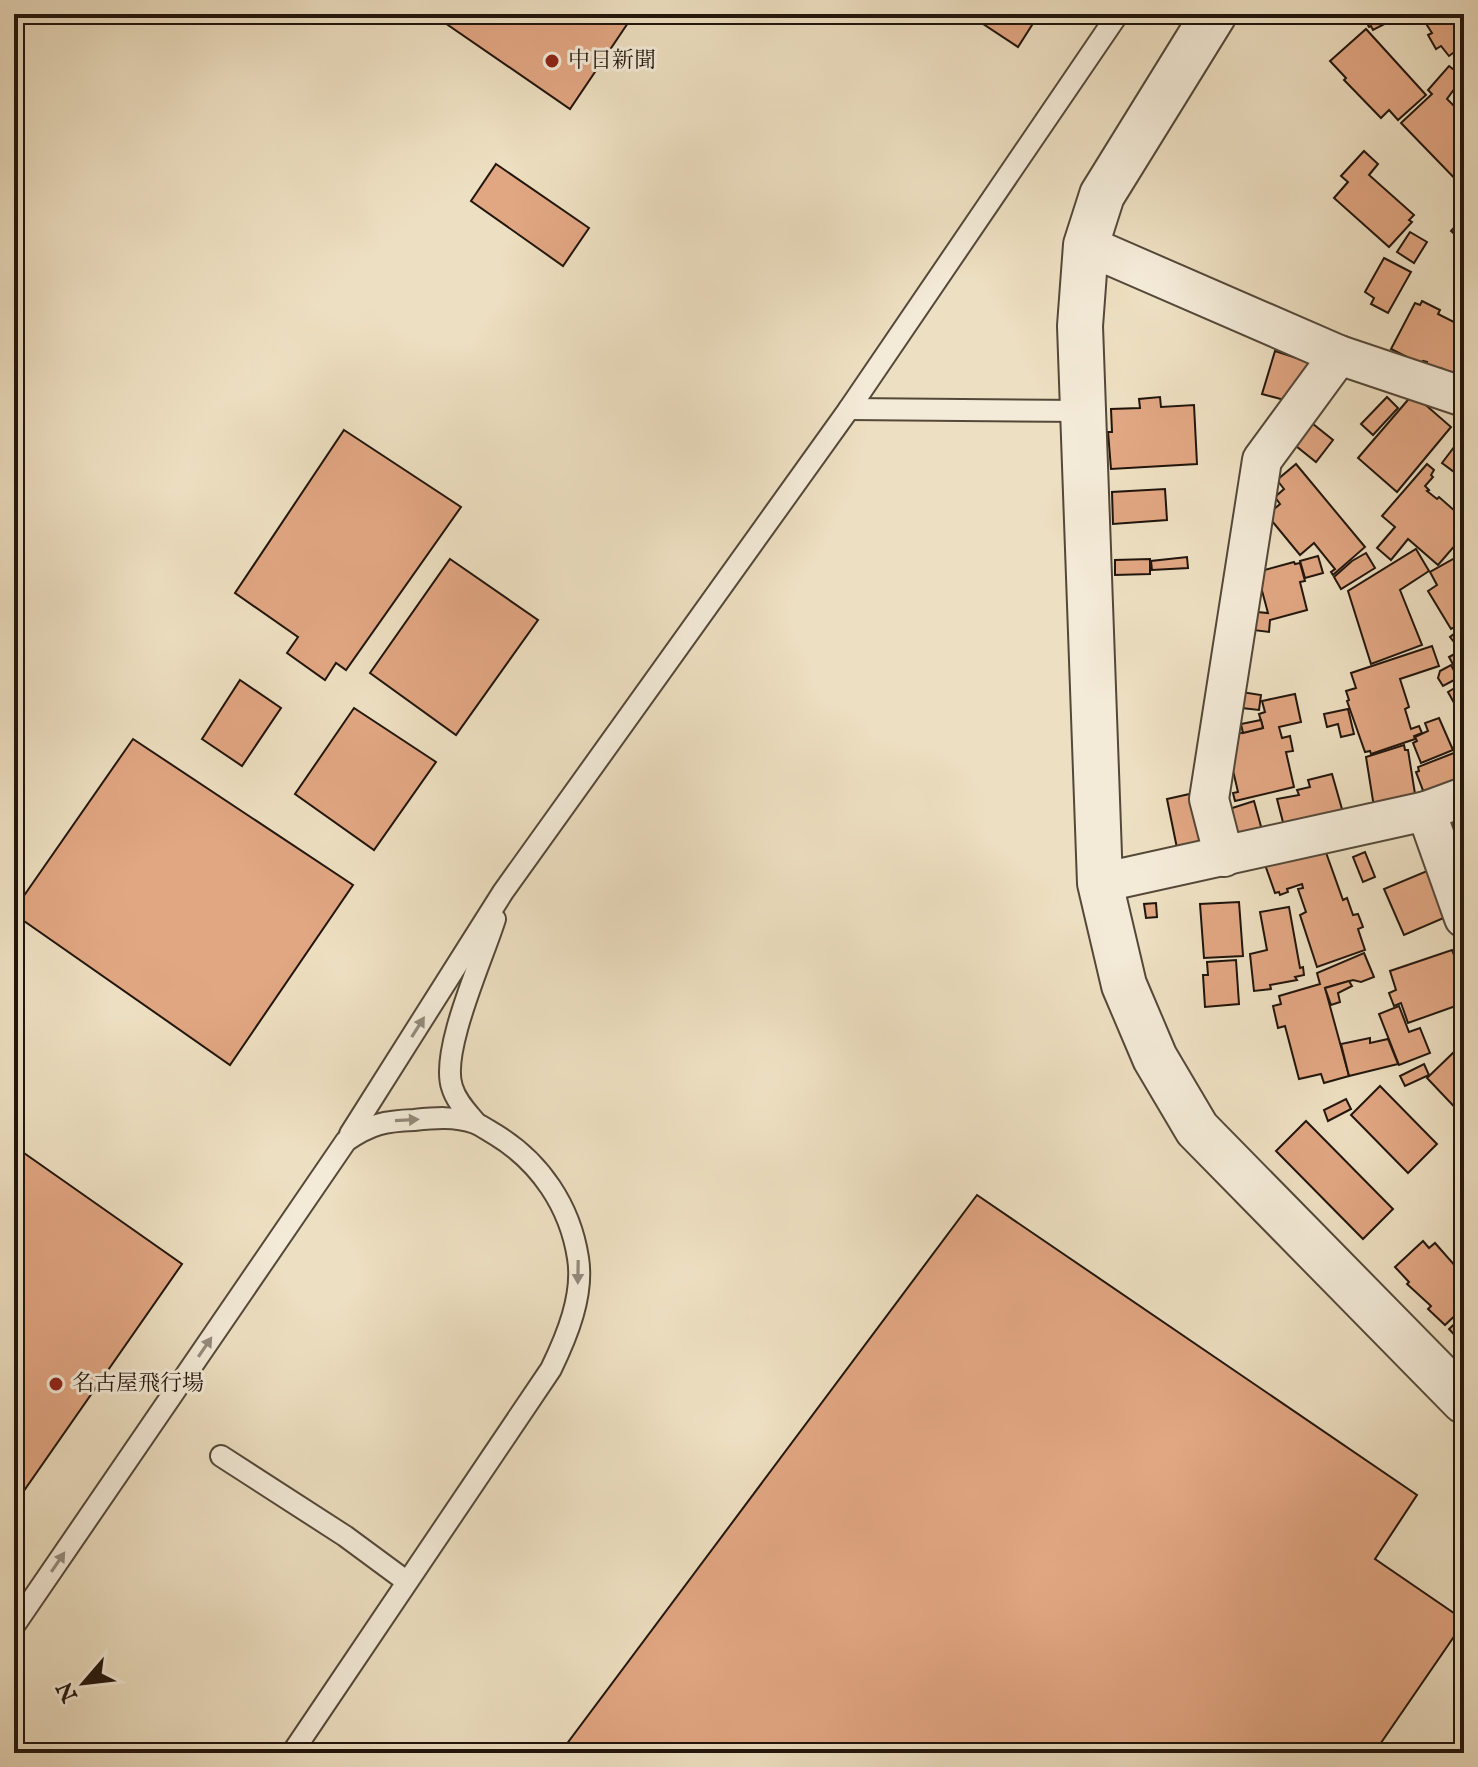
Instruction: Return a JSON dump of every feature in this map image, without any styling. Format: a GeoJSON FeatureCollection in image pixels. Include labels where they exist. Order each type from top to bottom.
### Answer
{"type":"FeatureCollection","features":[{"type":"Feature","properties":{"kind":"street"},"geometry":{"type":"LineString","coordinates":[[1214,14],[1102,195],[1086,245],[1080,326],[1100,883],[1124,985],[1155,1058],[1197,1129],[1464,1401]]}},
{"type":"Feature","properties":{"kind":"street"},"geometry":{"type":"LineString","coordinates":[[1086,245],[1339,355],[1464,397]]}},
{"type":"Feature","properties":{"kind":"street"},"geometry":{"type":"LineString","coordinates":[[1224,857],[1209,799],[1262,460],[1339,355]]}},
{"type":"Feature","properties":{"kind":"street"},"geometry":{"type":"LineString","coordinates":[[1100,883],[1426,811],[1464,797]]}},
{"type":"Feature","properties":{"kind":"street"},"geometry":{"type":"LineString","coordinates":[[1426,811],[1464,918]]}},
{"type":"Feature","properties":{"kind":"lane"},"geometry":{"type":"LineString","coordinates":[[14,1626],[346,1141],[503,892],[849,409],[1118,14]]}},
{"type":"Feature","properties":{"kind":"lane"},"geometry":{"type":"LineString","coordinates":[[849,409],[1083,411]]}},
{"type":"Feature","properties":{"kind":"lane"},"geometry":{"type":"LineString","coordinates":[[292,1753],[551,1369],[565,1341],[577,1293],[579,1260],[570,1227],[555,1193],[534,1164],[476,1123],[452,1087],[449,1066],[466,997],[482,960],[503,892]]}},
{"type":"Feature","properties":{"kind":"lane"},"geometry":{"type":"LineString","coordinates":[[346,1141],[367,1126],[388,1121],[445,1118],[476,1123]]}},
{"type":"Feature","properties":{"kind":"lane"},"geometry":{"type":"LineString","coordinates":[[221,1456],[345,1536],[406,1581]]}},
{"type":"Feature","properties":{"kind":"building","name":"中日新聞"},"geometry":{"type":"Polygon","coordinates":[[[432,14],[634,14],[570,109],[432,14]]]}},
{"type":"Feature","properties":{"kind":"building"},"geometry":{"type":"Polygon","coordinates":[[[968,14],[1039,14],[1018,47],[968,14]]]}},
{"type":"Feature","properties":{"kind":"building"},"geometry":{"type":"Polygon","coordinates":[[[1362,14],[1404,14],[1373,30],[1362,14]]]}},
{"type":"Feature","properties":{"kind":"building"},"geometry":{"type":"Polygon","coordinates":[[[1436,14],[1464,14],[1464,45],[1449,56],[1441,46],[1436,49],[1428,35],[1432,33],[1425,22],[1436,14]]]}},
{"type":"Feature","properties":{"kind":"building"},"geometry":{"type":"Polygon","coordinates":[[[1366,29],[1426,95],[1398,120],[1389,110],[1381,118],[1330,61],[1366,29]]]}},
{"type":"Feature","properties":{"kind":"building"},"geometry":{"type":"Polygon","coordinates":[[[1449,66],[1463,77],[1447,99],[1464,116],[1464,188],[1401,123],[1432,94],[1428,90],[1449,66]]]}},
{"type":"Feature","properties":{"kind":"building"},"geometry":{"type":"Polygon","coordinates":[[[1364,151],[1378,164],[1369,175],[1414,215],[1409,220],[1412,222],[1389,247],[1334,198],[1348,182],[1341,176],[1364,151]]]}},
{"type":"Feature","properties":{"kind":"building"},"geometry":{"type":"Polygon","coordinates":[[[496,164],[589,228],[563,266],[471,201],[496,164]]]}},
{"type":"Feature","properties":{"kind":"building"},"geometry":{"type":"Polygon","coordinates":[[[1464,217],[1464,243],[1451,231],[1464,217]]]}},
{"type":"Feature","properties":{"kind":"building"},"geometry":{"type":"Polygon","coordinates":[[[1410,232],[1427,242],[1414,263],[1397,252],[1410,232]]]}},
{"type":"Feature","properties":{"kind":"building"},"geometry":{"type":"Polygon","coordinates":[[[1384,258],[1411,272],[1388,313],[1371,304],[1374,298],[1365,292],[1384,258]]]}},
{"type":"Feature","properties":{"kind":"building"},"geometry":{"type":"Polygon","coordinates":[[[1422,301],[1440,310],[1438,314],[1464,327],[1462,379],[1441,368],[1438,373],[1425,367],[1427,362],[1421,364],[1391,349],[1415,303],[1420,305],[1422,301]]]}},
{"type":"Feature","properties":{"kind":"building"},"geometry":{"type":"Polygon","coordinates":[[[1275,351],[1309,362],[1308,379],[1288,401],[1262,394],[1275,351]]]}},
{"type":"Feature","properties":{"kind":"building"},"geometry":{"type":"Polygon","coordinates":[[[1413,394],[1451,427],[1397,492],[1358,458],[1413,394]]]}},
{"type":"Feature","properties":{"kind":"building"},"geometry":{"type":"Polygon","coordinates":[[[1160,397],[1161,407],[1194,405],[1197,464],[1111,469],[1108,432],[1112,432],[1111,409],[1140,408],[1139,399],[1160,397]]]}},
{"type":"Feature","properties":{"kind":"building"},"geometry":{"type":"Polygon","coordinates":[[[1387,397],[1398,408],[1373,435],[1361,424],[1387,397]]]}},
{"type":"Feature","properties":{"kind":"building"},"geometry":{"type":"Polygon","coordinates":[[[1308,420],[1333,440],[1316,462],[1291,442],[1308,420]]]}},
{"type":"Feature","properties":{"kind":"building"},"geometry":{"type":"Polygon","coordinates":[[[344,430],[461,507],[346,670],[336,663],[325,680],[287,653],[298,637],[235,593],[344,430]]]}},
{"type":"Feature","properties":{"kind":"building"},"geometry":{"type":"Polygon","coordinates":[[[1464,434],[1464,489],[1457,484],[1462,478],[1442,463],[1464,434]]]}},
{"type":"Feature","properties":{"kind":"building"},"geometry":{"type":"Polygon","coordinates":[[[1296,464],[1365,547],[1333,575],[1331,572],[1335,569],[1314,543],[1300,555],[1267,515],[1280,504],[1275,497],[1284,489],[1277,480],[1296,464]]]}},
{"type":"Feature","properties":{"kind":"building"},"geometry":{"type":"Polygon","coordinates":[[[1427,464],[1434,470],[1433,477],[1425,486],[1427,491],[1437,499],[1439,497],[1464,519],[1464,535],[1438,565],[1408,539],[1391,560],[1377,548],[1395,527],[1382,516],[1427,464]]]}},
{"type":"Feature","properties":{"kind":"building"},"geometry":{"type":"Polygon","coordinates":[[[1165,489],[1167,520],[1113,524],[1112,492],[1165,489]]]}},
{"type":"Feature","properties":{"kind":"building"},"geometry":{"type":"Polygon","coordinates":[[[1416,549],[1429,571],[1400,590],[1422,645],[1371,664],[1348,591],[1416,549]]]}},
{"type":"Feature","properties":{"kind":"building"},"geometry":{"type":"Polygon","coordinates":[[[1366,553],[1375,568],[1341,589],[1334,577],[1366,553]]]}},
{"type":"Feature","properties":{"kind":"building"},"geometry":{"type":"Polygon","coordinates":[[[1464,553],[1464,622],[1451,629],[1428,591],[1437,585],[1430,572],[1464,553]]]}},
{"type":"Feature","properties":{"kind":"building"},"geometry":{"type":"Polygon","coordinates":[[[1318,556],[1323,573],[1305,578],[1300,561],[1318,556]]]}},
{"type":"Feature","properties":{"kind":"building"},"geometry":{"type":"Polygon","coordinates":[[[1187,557],[1188,568],[1152,570],[1151,561],[1187,557]]]}},
{"type":"Feature","properties":{"kind":"building"},"geometry":{"type":"Polygon","coordinates":[[[450,559],[538,620],[456,735],[370,673],[450,559]]]}},
{"type":"Feature","properties":{"kind":"building"},"geometry":{"type":"Polygon","coordinates":[[[1150,559],[1150,574],[1115,575],[1115,560],[1150,559]]]}},
{"type":"Feature","properties":{"kind":"building"},"geometry":{"type":"Polygon","coordinates":[[[1300,563],[1305,581],[1300,582],[1307,610],[1270,620],[1269,632],[1245,629],[1247,611],[1268,613],[1257,572],[1300,563]]]}},
{"type":"Feature","properties":{"kind":"building"},"geometry":{"type":"Polygon","coordinates":[[[1464,626],[1464,649],[1461,651],[1450,637],[1464,626]]]}},
{"type":"Feature","properties":{"kind":"building"},"geometry":{"type":"Polygon","coordinates":[[[1432,646],[1439,666],[1400,679],[1409,707],[1405,709],[1411,729],[1419,726],[1422,733],[1414,736],[1415,739],[1371,754],[1370,751],[1365,752],[1347,701],[1346,691],[1356,688],[1351,673],[1432,646]]]}},
{"type":"Feature","properties":{"kind":"building"},"geometry":{"type":"Polygon","coordinates":[[[1464,649],[1464,707],[1458,710],[1448,692],[1463,683],[1449,657],[1464,649]]]}},
{"type":"Feature","properties":{"kind":"building"},"geometry":{"type":"Polygon","coordinates":[[[1451,665],[1458,678],[1443,686],[1438,678],[1440,671],[1451,665]]]}},
{"type":"Feature","properties":{"kind":"building"},"geometry":{"type":"Polygon","coordinates":[[[240,680],[281,708],[242,766],[202,739],[240,680]]]}},
{"type":"Feature","properties":{"kind":"building"},"geometry":{"type":"Polygon","coordinates":[[[1235,691],[1261,695],[1259,710],[1233,707],[1235,691]]]}},
{"type":"Feature","properties":{"kind":"building"},"geometry":{"type":"Polygon","coordinates":[[[1295,694],[1301,722],[1279,727],[1282,738],[1290,736],[1293,751],[1286,752],[1294,787],[1235,801],[1233,793],[1238,792],[1228,749],[1232,735],[1263,728],[1259,714],[1265,712],[1262,701],[1295,694]]]}},
{"type":"Feature","properties":{"kind":"building"},"geometry":{"type":"Polygon","coordinates":[[[354,708],[436,762],[374,850],[295,794],[354,708]]]}},
{"type":"Feature","properties":{"kind":"building"},"geometry":{"type":"Polygon","coordinates":[[[1348,709],[1354,734],[1341,737],[1338,724],[1327,727],[1324,714],[1348,709]]]}},
{"type":"Feature","properties":{"kind":"building"},"geometry":{"type":"Polygon","coordinates":[[[1439,718],[1453,750],[1421,763],[1413,743],[1417,741],[1415,737],[1428,731],[1425,723],[1439,718]]]}},
{"type":"Feature","properties":{"kind":"building"},"geometry":{"type":"Polygon","coordinates":[[[1261,720],[1263,728],[1243,733],[1241,724],[1261,720]]]}},
{"type":"Feature","properties":{"kind":"building"},"geometry":{"type":"Polygon","coordinates":[[[133,739],[353,885],[230,1065],[14,914],[133,739]]]}},
{"type":"Feature","properties":{"kind":"building"},"geometry":{"type":"Polygon","coordinates":[[[1404,745],[1408,750],[1416,800],[1374,807],[1366,757],[1404,745]]]}},
{"type":"Feature","properties":{"kind":"building"},"geometry":{"type":"Polygon","coordinates":[[[1464,749],[1464,785],[1424,793],[1416,772],[1419,771],[1418,767],[1464,749]]]}},
{"type":"Feature","properties":{"kind":"building"},"geometry":{"type":"Polygon","coordinates":[[[1332,774],[1344,816],[1285,830],[1277,799],[1299,795],[1297,790],[1310,787],[1308,780],[1332,774]]]}},
{"type":"Feature","properties":{"kind":"building"},"geometry":{"type":"Polygon","coordinates":[[[1194,793],[1208,847],[1178,853],[1167,799],[1194,793]]]}},
{"type":"Feature","properties":{"kind":"building"},"geometry":{"type":"Polygon","coordinates":[[[1254,801],[1262,830],[1232,839],[1223,811],[1254,801]]]}},
{"type":"Feature","properties":{"kind":"building"},"geometry":{"type":"Polygon","coordinates":[[[1324,847],[1343,900],[1347,898],[1353,915],[1358,914],[1363,927],[1358,929],[1365,950],[1317,967],[1300,915],[1306,912],[1298,889],[1303,888],[1302,884],[1280,895],[1279,892],[1275,893],[1263,859],[1324,847]]]}},
{"type":"Feature","properties":{"kind":"building"},"geometry":{"type":"Polygon","coordinates":[[[1365,852],[1375,877],[1363,882],[1353,857],[1365,852]]]}},
{"type":"Feature","properties":{"kind":"building"},"geometry":{"type":"Polygon","coordinates":[[[1427,871],[1446,917],[1404,935],[1384,889],[1427,871]]]}},
{"type":"Feature","properties":{"kind":"building"},"geometry":{"type":"Polygon","coordinates":[[[1239,902],[1243,956],[1204,958],[1200,904],[1239,902]]]}},
{"type":"Feature","properties":{"kind":"building"},"geometry":{"type":"Polygon","coordinates":[[[1156,903],[1157,917],[1146,918],[1144,904],[1156,903]]]}},
{"type":"Feature","properties":{"kind":"building"},"geometry":{"type":"Polygon","coordinates":[[[1289,907],[1304,975],[1295,977],[1297,980],[1270,985],[1271,989],[1254,991],[1250,954],[1267,950],[1260,912],[1289,907]]]}},
{"type":"Feature","properties":{"kind":"building"},"geometry":{"type":"Polygon","coordinates":[[[1452,950],[1464,980],[1464,1003],[1408,1023],[1401,1003],[1394,1006],[1389,993],[1396,990],[1390,971],[1452,950]]]}},
{"type":"Feature","properties":{"kind":"building"},"geometry":{"type":"Polygon","coordinates":[[[1364,953],[1374,977],[1325,988],[1349,1076],[1324,1083],[1321,1074],[1299,1079],[1285,1026],[1278,1028],[1273,1006],[1281,1004],[1279,996],[1320,984],[1317,973],[1364,953]]]}},
{"type":"Feature","properties":{"kind":"building"},"geometry":{"type":"Polygon","coordinates":[[[1236,960],[1239,1004],[1205,1007],[1203,975],[1208,975],[1207,962],[1236,960]]]}},
{"type":"Feature","properties":{"kind":"building"},"geometry":{"type":"Polygon","coordinates":[[[1349,981],[1352,986],[1338,993],[1340,1002],[1331,1005],[1325,988],[1349,981]]]}},
{"type":"Feature","properties":{"kind":"building"},"geometry":{"type":"Polygon","coordinates":[[[1399,1006],[1409,1032],[1420,1028],[1430,1053],[1399,1065],[1379,1014],[1399,1006]]]}},
{"type":"Feature","properties":{"kind":"building"},"geometry":{"type":"Polygon","coordinates":[[[1370,1038],[1370,1043],[1388,1039],[1398,1064],[1349,1076],[1341,1044],[1370,1038]]]}},
{"type":"Feature","properties":{"kind":"building"},"geometry":{"type":"Polygon","coordinates":[[[1454,1052],[1464,1062],[1464,1117],[1427,1078],[1454,1052]]]}},
{"type":"Feature","properties":{"kind":"building"},"geometry":{"type":"Polygon","coordinates":[[[1424,1064],[1429,1075],[1405,1086],[1400,1076],[1424,1064]]]}},
{"type":"Feature","properties":{"kind":"building"},"geometry":{"type":"Polygon","coordinates":[[[1380,1086],[1437,1144],[1408,1173],[1351,1115],[1380,1086]]]}},
{"type":"Feature","properties":{"kind":"building"},"geometry":{"type":"Polygon","coordinates":[[[1346,1099],[1351,1109],[1328,1121],[1324,1110],[1346,1099]]]}},
{"type":"Feature","properties":{"kind":"building"},"geometry":{"type":"Polygon","coordinates":[[[1306,1121],[1393,1209],[1363,1239],[1276,1151],[1306,1121]]]}},
{"type":"Feature","properties":{"kind":"building","name":"名古屋飛行場"},"geometry":{"type":"Polygon","coordinates":[[[14,1146],[182,1264],[14,1505],[14,1146]]]}},
{"type":"Feature","properties":{"kind":"building"},"geometry":{"type":"Polygon","coordinates":[[[977,1195],[1417,1495],[1375,1559],[1464,1622],[1374,1753],[560,1753],[977,1195]]]}},
{"type":"Feature","properties":{"kind":"building"},"geometry":{"type":"Polygon","coordinates":[[[1423,1241],[1429,1248],[1435,1243],[1464,1276],[1464,1307],[1445,1325],[1428,1309],[1431,1306],[1407,1284],[1409,1282],[1395,1267],[1423,1241]]]}},
{"type":"Feature","properties":{"kind":"building"},"geometry":{"type":"Polygon","coordinates":[[[1464,1315],[1464,1351],[1458,1345],[1461,1342],[1449,1329],[1464,1315]]]}},
{"type":"Feature","properties":{"kind":"place","name":"中日新聞"},"geometry":{"type":"Point","coordinates":[552,61]}},
{"type":"Feature","properties":{"kind":"place","name":"名古屋飛行場"},"geometry":{"type":"Point","coordinates":[56,1384]}}]}
